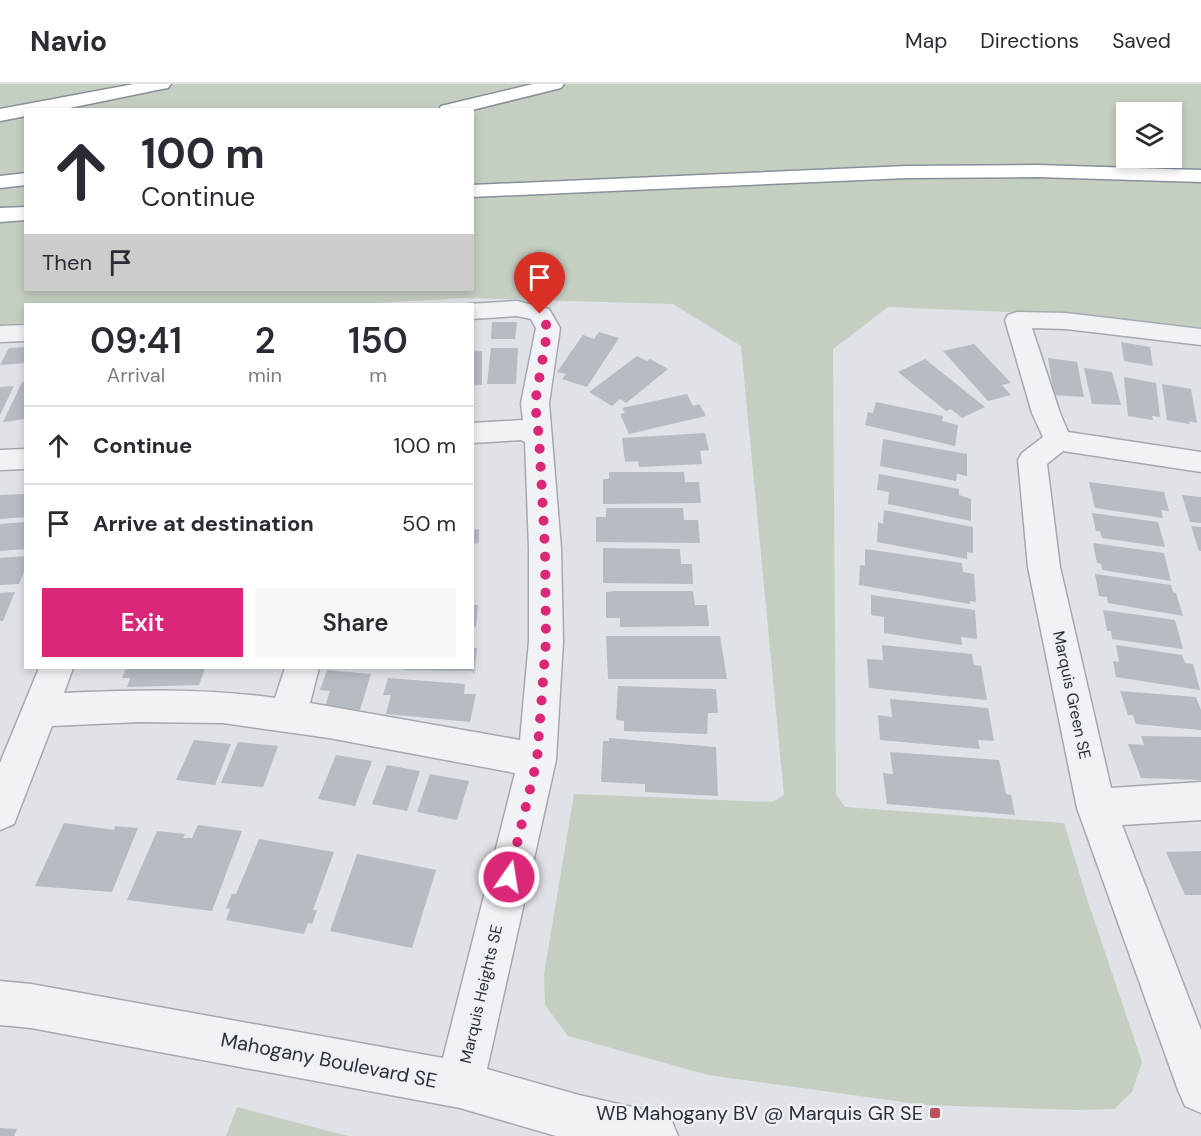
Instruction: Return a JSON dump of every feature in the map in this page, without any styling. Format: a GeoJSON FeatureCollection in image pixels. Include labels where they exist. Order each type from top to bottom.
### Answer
{"type":"FeatureCollection","features":[{"type":"Feature","properties":{"kind":"highway"},"geometry":{"type":"LineString","coordinates":[[37,108],[162,84]]}},
{"type":"Feature","properties":{"kind":"highway"},"geometry":{"type":"LineString","coordinates":[[456,108],[555,84]]}},
{"type":"Feature","properties":{"kind":"highway"},"geometry":{"type":"LineString","coordinates":[[0,115],[24,111]]}},
{"type":"Feature","properties":{"kind":"highway"},"geometry":{"type":"LineString","coordinates":[[474,191],[907,172],[1037,171],[1201,177]]}},
{"type":"Feature","properties":{"kind":"highway"},"geometry":{"type":"LineString","coordinates":[[0,182],[24,179]]}},
{"type":"Feature","properties":{"kind":"highway"},"geometry":{"type":"LineString","coordinates":[[0,215],[24,213]]}},
{"type":"Feature","properties":{"kind":"street","name":"Marquis Heights SE"},"geometry":{"type":"LineString","coordinates":[[460,1085],[537,760],[546,641],[545,548],[535,403],[548,328],[540,314],[517,309],[474,311]]}},
{"type":"Feature","properties":{"kind":"street"},"geometry":{"type":"LineString","coordinates":[[1201,337],[1066,321],[1017,320],[1046,413],[1058,440],[1201,462]]}},
{"type":"Feature","properties":{"kind":"street"},"geometry":{"type":"LineString","coordinates":[[0,334],[24,333]]}},
{"type":"Feature","properties":{"kind":"street"},"geometry":{"type":"LineString","coordinates":[[474,433],[525,430],[539,437]]}},
{"type":"Feature","properties":{"kind":"street","name":"Marquis Green SE"},"geometry":{"type":"LineString","coordinates":[[1058,440],[1032,460],[1044,567],[1096,808],[1201,1090]]}},
{"type":"Feature","properties":{"kind":"street"},"geometry":{"type":"LineString","coordinates":[[0,460],[24,459]]}},
{"type":"Feature","properties":{"kind":"street"},"geometry":{"type":"LineString","coordinates":[[0,811],[56,669]]}},
{"type":"Feature","properties":{"kind":"street"},"geometry":{"type":"LineString","coordinates":[[288,716],[302,669]]}},
{"type":"Feature","properties":{"kind":"street"},"geometry":{"type":"LineString","coordinates":[[41,710],[139,706],[223,707],[288,716],[537,760]]}},
{"type":"Feature","properties":{"kind":"street"},"geometry":{"type":"LineString","coordinates":[[1096,808],[1201,801]]}},
{"type":"Feature","properties":{"kind":"street","name":"Mahogany Boulevard SE"},"geometry":{"type":"LineString","coordinates":[[0,1003],[31,1006],[460,1085],[579,1119],[654,1136]]}},
{"type":"Feature","properties":{"kind":"green space"},"geometry":{"type":"Polygon","coordinates":[[[0,84],[1201,84],[1201,332],[1103,316],[888,307],[833,349],[836,794],[845,807],[1064,823],[1142,1062],[1132,1092],[1114,1109],[925,1105],[708,1075],[568,1036],[545,1005],[544,974],[574,794],[773,802],[784,795],[741,346],[673,304],[465,298],[377,303],[24,303],[24,323],[0,325],[0,84]]]}},
{"type":"Feature","properties":{"kind":"green space"},"geometry":{"type":"Polygon","coordinates":[[[237,1107],[348,1136],[226,1136],[237,1107]]]}},
{"type":"Feature","properties":{"kind":"building"},"geometry":{"type":"Polygon","coordinates":[[[492,322],[517,322],[515,339],[491,339],[492,322]]]}},
{"type":"Feature","properties":{"kind":"building"},"geometry":{"type":"Polygon","coordinates":[[[599,332],[619,338],[587,387],[562,379],[566,374],[557,372],[583,335],[594,339],[599,332]]]}},
{"type":"Feature","properties":{"kind":"building"},"geometry":{"type":"Polygon","coordinates":[[[1121,342],[1150,347],[1153,366],[1124,361],[1121,342]]]}},
{"type":"Feature","properties":{"kind":"building"},"geometry":{"type":"Polygon","coordinates":[[[974,344],[1011,383],[1002,385],[1011,395],[988,401],[943,351],[974,344]]]}},
{"type":"Feature","properties":{"kind":"building"},"geometry":{"type":"Polygon","coordinates":[[[24,347],[24,363],[0,365],[9,348],[24,347]]]}},
{"type":"Feature","properties":{"kind":"building"},"geometry":{"type":"Polygon","coordinates":[[[491,348],[518,348],[516,384],[487,384],[491,348]]]}},
{"type":"Feature","properties":{"kind":"building"},"geometry":{"type":"Polygon","coordinates":[[[474,351],[482,351],[482,385],[474,385],[474,351]]]}},
{"type":"Feature","properties":{"kind":"building"},"geometry":{"type":"Polygon","coordinates":[[[637,356],[647,361],[650,359],[668,369],[626,403],[620,399],[612,406],[589,392],[637,356]]]}},
{"type":"Feature","properties":{"kind":"building"},"geometry":{"type":"Polygon","coordinates":[[[1048,358],[1077,362],[1084,397],[1054,395],[1048,358]]]}},
{"type":"Feature","properties":{"kind":"building"},"geometry":{"type":"Polygon","coordinates":[[[925,359],[985,407],[962,418],[951,409],[946,411],[898,372],[925,359]]]}},
{"type":"Feature","properties":{"kind":"building"},"geometry":{"type":"Polygon","coordinates":[[[1084,368],[1112,372],[1121,405],[1092,404],[1084,368]]]}},
{"type":"Feature","properties":{"kind":"building"},"geometry":{"type":"Polygon","coordinates":[[[1124,377],[1156,383],[1160,417],[1152,416],[1153,420],[1128,416],[1124,377]]]}},
{"type":"Feature","properties":{"kind":"building"},"geometry":{"type":"Polygon","coordinates":[[[22,382],[24,382],[24,419],[3,422],[22,382]]]}},
{"type":"Feature","properties":{"kind":"building"},"geometry":{"type":"Polygon","coordinates":[[[1162,384],[1191,389],[1197,423],[1167,420],[1162,384]]]}},
{"type":"Feature","properties":{"kind":"building"},"geometry":{"type":"Polygon","coordinates":[[[14,386],[0,415],[0,387],[14,386]]]}},
{"type":"Feature","properties":{"kind":"building"},"geometry":{"type":"Polygon","coordinates":[[[687,394],[693,406],[699,404],[706,416],[629,434],[620,414],[625,413],[622,408],[687,394]]]}},
{"type":"Feature","properties":{"kind":"building"},"geometry":{"type":"Polygon","coordinates":[[[876,402],[943,416],[942,421],[958,425],[955,446],[865,425],[868,412],[873,413],[876,402]]]}},
{"type":"Feature","properties":{"kind":"building"},"geometry":{"type":"Polygon","coordinates":[[[705,433],[709,450],[700,451],[702,464],[639,467],[638,461],[625,462],[622,438],[705,433]]]}},
{"type":"Feature","properties":{"kind":"building"},"geometry":{"type":"Polygon","coordinates":[[[883,439],[967,454],[967,476],[957,474],[956,481],[880,466],[883,439]]]}},
{"type":"Feature","properties":{"kind":"building"},"geometry":{"type":"Polygon","coordinates":[[[609,472],[684,472],[685,482],[699,482],[701,503],[603,504],[603,479],[609,479],[609,472]]]}},
{"type":"Feature","properties":{"kind":"building"},"geometry":{"type":"Polygon","coordinates":[[[879,474],[959,489],[959,495],[971,499],[971,521],[888,504],[889,492],[877,490],[879,474]]]}},
{"type":"Feature","properties":{"kind":"building"},"geometry":{"type":"Polygon","coordinates":[[[1089,482],[1164,492],[1169,511],[1161,510],[1163,518],[1095,508],[1089,482]]]}},
{"type":"Feature","properties":{"kind":"building"},"geometry":{"type":"Polygon","coordinates":[[[24,494],[24,517],[0,519],[0,495],[24,494]]]}},
{"type":"Feature","properties":{"kind":"building"},"geometry":{"type":"Polygon","coordinates":[[[1182,495],[1201,497],[1201,523],[1190,522],[1182,495]]]}},
{"type":"Feature","properties":{"kind":"building"},"geometry":{"type":"Polygon","coordinates":[[[606,508],[683,508],[684,520],[698,520],[700,543],[596,542],[596,517],[606,517],[606,508]]]}},
{"type":"Feature","properties":{"kind":"building"},"geometry":{"type":"Polygon","coordinates":[[[884,510],[973,527],[973,553],[967,552],[967,559],[877,542],[878,522],[883,524],[884,510]]]}},
{"type":"Feature","properties":{"kind":"building"},"geometry":{"type":"Polygon","coordinates":[[[1092,513],[1158,522],[1165,547],[1102,538],[1100,531],[1096,531],[1092,513]]]}},
{"type":"Feature","properties":{"kind":"building"},"geometry":{"type":"Polygon","coordinates":[[[24,522],[24,549],[0,551],[0,524],[24,522]]]}},
{"type":"Feature","properties":{"kind":"building"},"geometry":{"type":"Polygon","coordinates":[[[1191,526],[1201,527],[1201,551],[1199,551],[1191,526]]]}},
{"type":"Feature","properties":{"kind":"building"},"geometry":{"type":"Polygon","coordinates":[[[479,529],[479,543],[474,544],[474,530],[479,529]]]}},
{"type":"Feature","properties":{"kind":"building"},"geometry":{"type":"Polygon","coordinates":[[[1093,543],[1164,553],[1171,581],[1102,570],[1101,564],[1097,563],[1093,543]]]}},
{"type":"Feature","properties":{"kind":"building"},"geometry":{"type":"Polygon","coordinates":[[[603,548],[680,549],[681,564],[692,564],[693,584],[603,583],[603,548]]]}},
{"type":"Feature","properties":{"kind":"building"},"geometry":{"type":"Polygon","coordinates":[[[865,549],[962,563],[963,572],[974,574],[976,602],[970,601],[970,604],[859,585],[860,565],[865,566],[865,549]]]}},
{"type":"Feature","properties":{"kind":"building"},"geometry":{"type":"Polygon","coordinates":[[[24,556],[24,572],[19,584],[0,585],[0,558],[24,556]]]}},
{"type":"Feature","properties":{"kind":"building"},"geometry":{"type":"Polygon","coordinates":[[[1095,574],[1171,585],[1183,616],[1108,603],[1107,597],[1099,596],[1095,574]]]}},
{"type":"Feature","properties":{"kind":"building"},"geometry":{"type":"Polygon","coordinates":[[[693,591],[695,605],[707,605],[709,626],[620,627],[620,618],[606,618],[606,592],[693,591]]]}},
{"type":"Feature","properties":{"kind":"building"},"geometry":{"type":"Polygon","coordinates":[[[15,592],[3,621],[0,621],[0,593],[15,592]]]}},
{"type":"Feature","properties":{"kind":"building"},"geometry":{"type":"Polygon","coordinates":[[[871,595],[975,610],[977,639],[961,637],[962,645],[884,633],[884,617],[871,615],[871,595]]]}},
{"type":"Feature","properties":{"kind":"building"},"geometry":{"type":"Polygon","coordinates":[[[474,605],[478,605],[476,627],[474,627],[474,605]]]}},
{"type":"Feature","properties":{"kind":"building"},"geometry":{"type":"Polygon","coordinates":[[[1103,610],[1175,620],[1183,649],[1112,639],[1111,631],[1107,631],[1103,610]]]}},
{"type":"Feature","properties":{"kind":"building"},"geometry":{"type":"Polygon","coordinates":[[[606,636],[720,636],[727,679],[608,679],[606,636]]]}},
{"type":"Feature","properties":{"kind":"building"},"geometry":{"type":"Polygon","coordinates":[[[882,645],[972,654],[974,665],[981,666],[987,700],[869,688],[867,659],[883,660],[882,645]]]}},
{"type":"Feature","properties":{"kind":"building"},"geometry":{"type":"Polygon","coordinates":[[[1116,645],[1182,655],[1185,663],[1193,664],[1200,690],[1116,677],[1113,661],[1119,662],[1116,645]]]}},
{"type":"Feature","properties":{"kind":"building"},"geometry":{"type":"Polygon","coordinates":[[[474,648],[477,648],[474,674],[472,671],[404,670],[474,669],[474,648]]]}},
{"type":"Feature","properties":{"kind":"building"},"geometry":{"type":"Polygon","coordinates":[[[126,669],[205,669],[199,685],[127,687],[130,678],[122,678],[126,669]]]}},
{"type":"Feature","properties":{"kind":"building"},"geometry":{"type":"Polygon","coordinates":[[[327,670],[371,674],[360,710],[325,707],[330,691],[320,690],[327,670]]]}},
{"type":"Feature","properties":{"kind":"building"},"geometry":{"type":"Polygon","coordinates":[[[388,678],[465,684],[464,694],[476,694],[470,722],[386,714],[391,695],[383,695],[388,678]]]}},
{"type":"Feature","properties":{"kind":"building"},"geometry":{"type":"Polygon","coordinates":[[[618,686],[716,689],[718,713],[708,713],[707,734],[624,731],[624,721],[616,718],[618,686]]]}},
{"type":"Feature","properties":{"kind":"building"},"geometry":{"type":"Polygon","coordinates":[[[1120,691],[1196,697],[1201,710],[1201,730],[1136,724],[1133,715],[1128,715],[1120,691]]]}},
{"type":"Feature","properties":{"kind":"building"},"geometry":{"type":"Polygon","coordinates":[[[890,699],[988,708],[994,741],[978,740],[980,749],[880,740],[878,715],[892,717],[890,699]]]}},
{"type":"Feature","properties":{"kind":"building"},"geometry":{"type":"Polygon","coordinates":[[[1141,736],[1201,737],[1201,780],[1141,778],[1128,744],[1144,745],[1141,736]]]}},
{"type":"Feature","properties":{"kind":"building"},"geometry":{"type":"Polygon","coordinates":[[[609,738],[716,747],[718,796],[645,792],[645,784],[601,782],[603,741],[609,741],[609,738]]]}},
{"type":"Feature","properties":{"kind":"building"},"geometry":{"type":"Polygon","coordinates":[[[194,740],[231,744],[215,785],[176,780],[194,740]]]}},
{"type":"Feature","properties":{"kind":"building"},"geometry":{"type":"Polygon","coordinates":[[[238,742],[278,746],[263,787],[221,783],[238,742]]]}},
{"type":"Feature","properties":{"kind":"building"},"geometry":{"type":"Polygon","coordinates":[[[890,752],[999,760],[1006,794],[1011,795],[1015,815],[887,804],[883,773],[893,774],[890,752]]]}},
{"type":"Feature","properties":{"kind":"building"},"geometry":{"type":"Polygon","coordinates":[[[336,755],[372,761],[355,806],[318,799],[336,755]]]}},
{"type":"Feature","properties":{"kind":"building"},"geometry":{"type":"Polygon","coordinates":[[[387,765],[420,771],[407,811],[372,804],[387,765]]]}},
{"type":"Feature","properties":{"kind":"building"},"geometry":{"type":"Polygon","coordinates":[[[430,774],[469,781],[457,820],[417,812],[430,774]]]}},
{"type":"Feature","properties":{"kind":"building"},"geometry":{"type":"Polygon","coordinates":[[[64,823],[114,830],[115,826],[138,828],[112,892],[35,886],[64,823]]]}},
{"type":"Feature","properties":{"kind":"building"},"geometry":{"type":"Polygon","coordinates":[[[198,825],[242,831],[212,911],[127,900],[157,831],[185,834],[183,838],[192,838],[198,825]]]}},
{"type":"Feature","properties":{"kind":"building"},"geometry":{"type":"Polygon","coordinates":[[[259,839],[334,852],[313,910],[317,910],[312,924],[308,923],[304,934],[226,920],[230,909],[226,908],[232,894],[236,894],[259,839]]]}},
{"type":"Feature","properties":{"kind":"building"},"geometry":{"type":"Polygon","coordinates":[[[1201,851],[1201,895],[1185,895],[1166,852],[1201,851]]]}},
{"type":"Feature","properties":{"kind":"building"},"geometry":{"type":"Polygon","coordinates":[[[357,854],[436,870],[412,948],[330,931],[357,854]]]}},
{"type":"Feature","properties":{"kind":"building"},"geometry":{"type":"Polygon","coordinates":[[[0,1128],[17,1129],[14,1136],[0,1136],[0,1128]]]}},
{"type":"Feature","properties":{"kind":"place","name":"WB Mahogany BV @ Marquis GR SE"},"geometry":{"type":"Point","coordinates":[935,1113]}},
{"type":"Feature","properties":{"kind":"route"},"geometry":{"type":"LineString","coordinates":[[509,877],[537,760],[546,641],[545,548],[535,403],[548,328],[540,314]]}}]}
